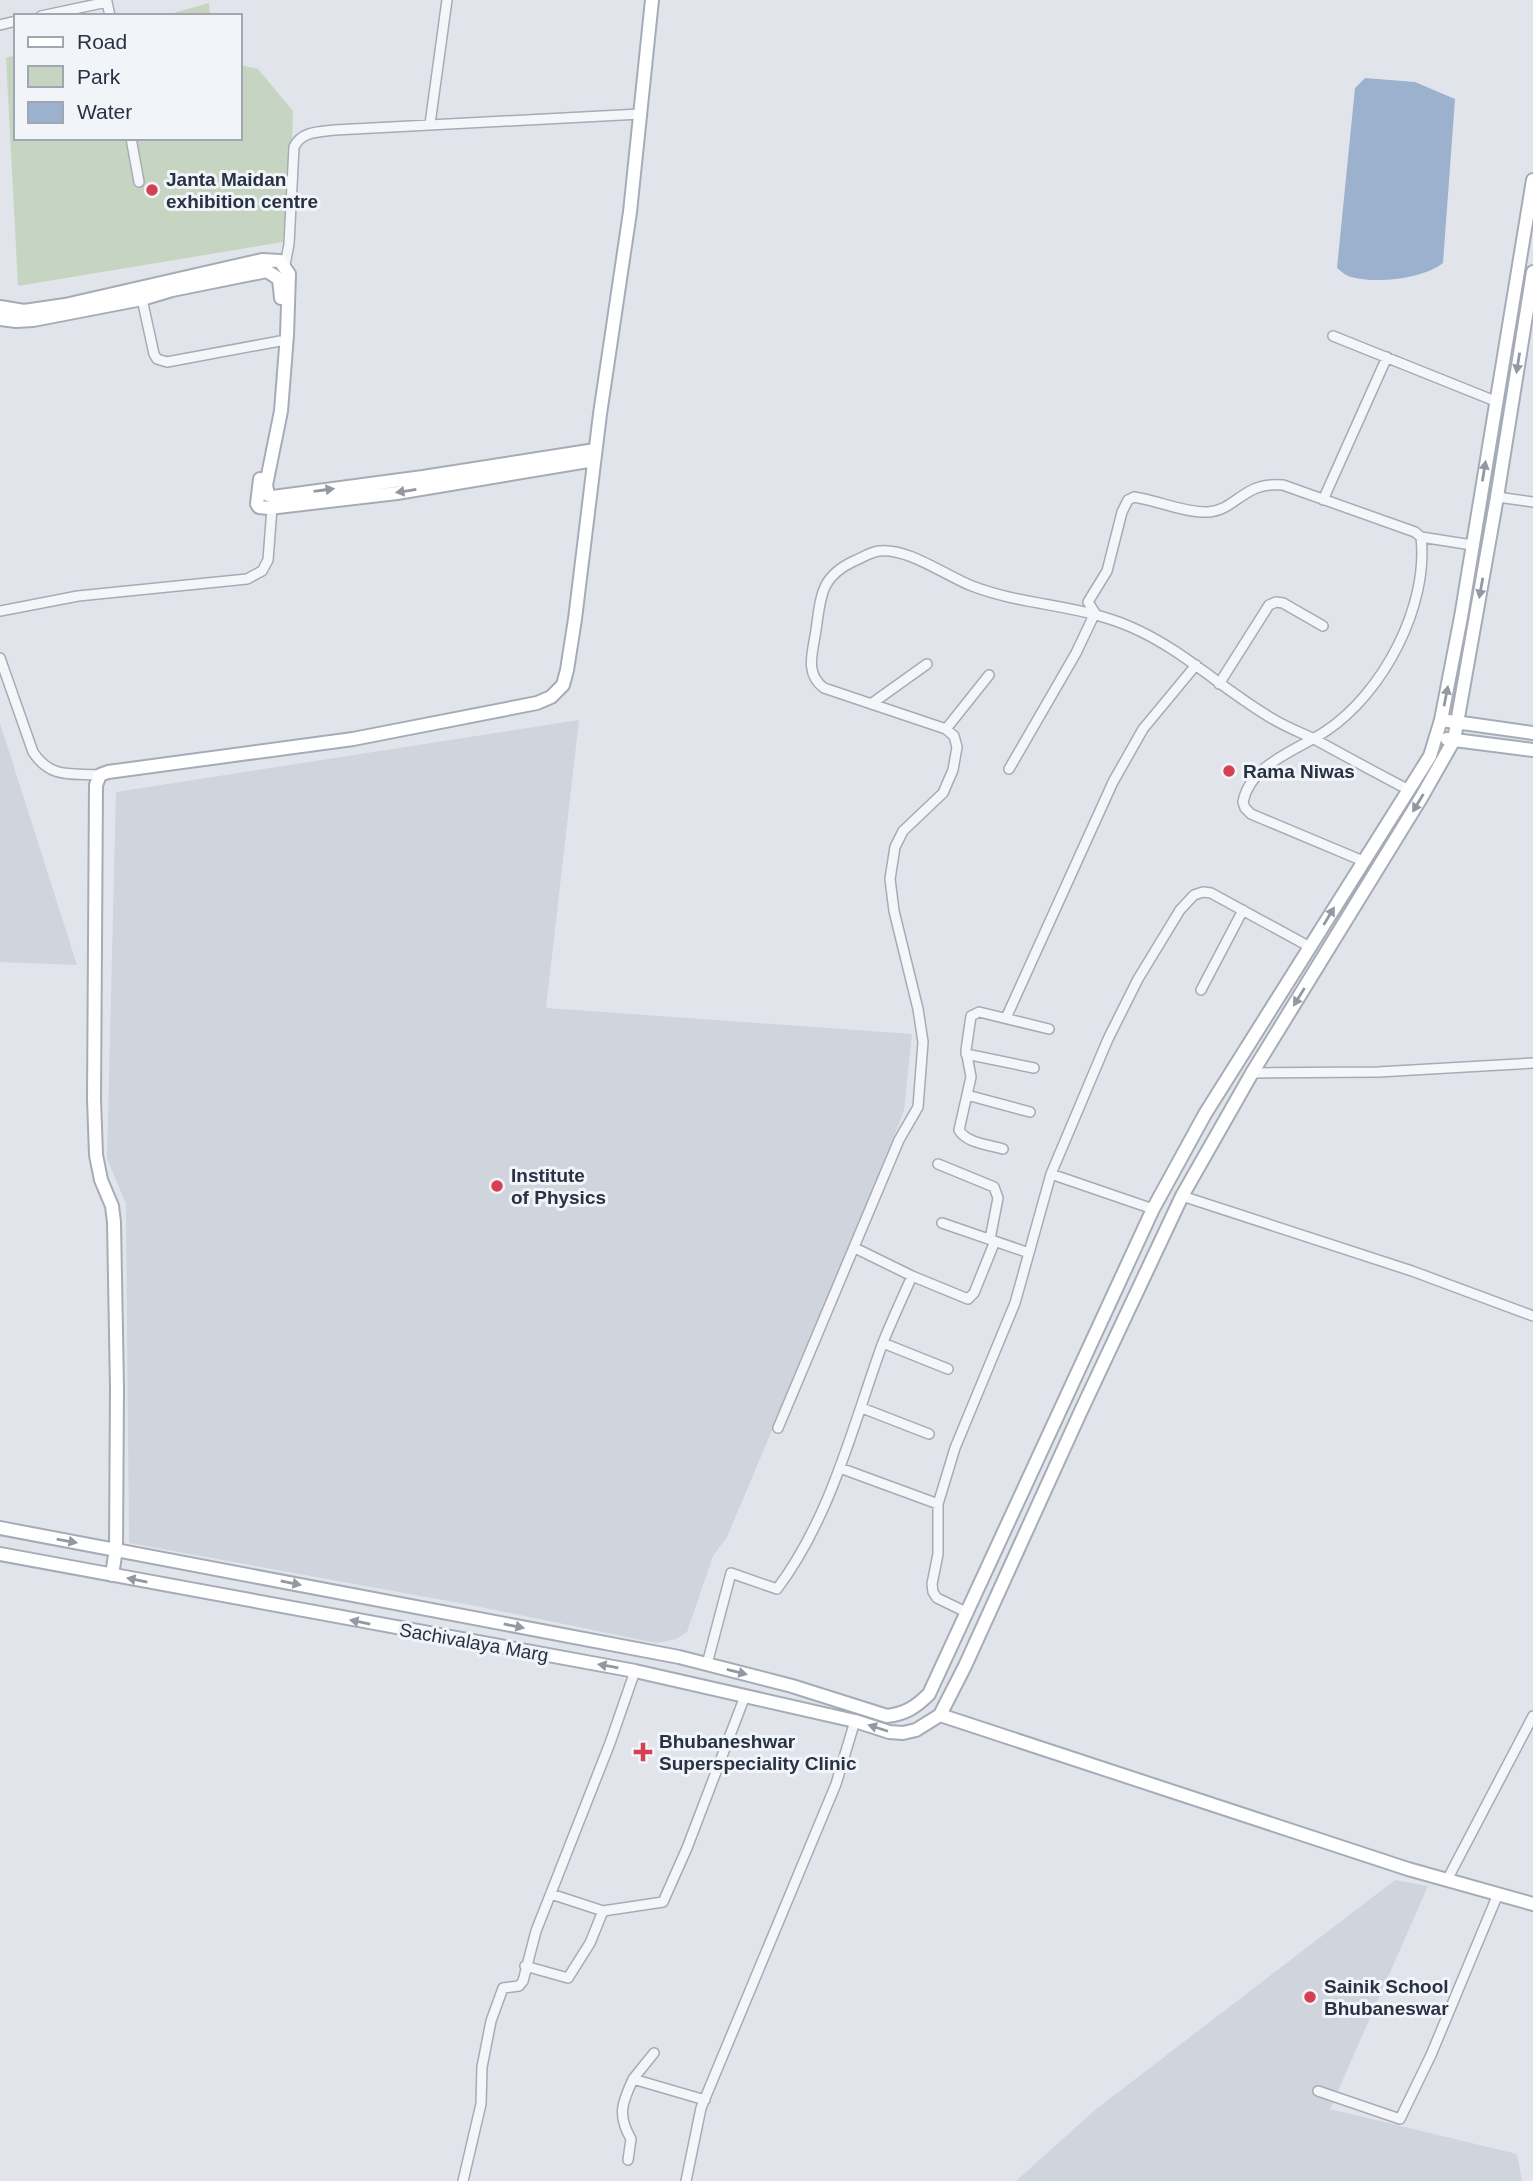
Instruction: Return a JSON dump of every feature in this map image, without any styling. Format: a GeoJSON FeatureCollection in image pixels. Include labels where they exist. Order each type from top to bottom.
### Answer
{"type":"FeatureCollection","features":[{"type":"Feature","properties":{"kind":"main road"},"geometry":{"type":"LineString","coordinates":[[113,1575],[116,1549],[117,1388],[114,1222],[112,1206],[101,1180],[96,1155],[94,1099],[96,785],[100,775],[108,772],[353,738],[537,703],[551,697],[563,684],[630,212],[652,0]]}},
{"type":"Feature","properties":{"kind":"main road"},"geometry":{"type":"LineString","coordinates":[[0,1528],[707,1664],[792,1686],[887,1716],[917,1707],[929,1694],[968,1613],[1153,1209],[1208,1110],[1430,755],[1441,720],[1461,617],[1533,180]]}},
{"type":"Feature","properties":{"kind":"main road"},"geometry":{"type":"LineString","coordinates":[[0,307],[24,311],[65,305],[262,260],[280,261],[289,274],[288,335],[281,411],[266,485],[268,495],[273,497],[595,455]]}},
{"type":"Feature","properties":{"kind":"main road"},"geometry":{"type":"LineString","coordinates":[[0,318],[33,320],[267,271],[279,279],[281,341],[257,500],[259,507],[272,508],[397,493],[595,455]]}},
{"type":"Feature","properties":{"kind":"main road"},"geometry":{"type":"LineString","coordinates":[[1533,272],[1454,740],[1252,1073],[1182,1196],[965,1666],[940,1714],[1447,1880],[1533,1904]]}},
{"type":"Feature","properties":{"kind":"main road"},"geometry":{"type":"LineString","coordinates":[[1441,720],[1533,733]]}},
{"type":"Feature","properties":{"kind":"main road"},"geometry":{"type":"LineString","coordinates":[[1437,737],[1533,750]]}},
{"type":"Feature","properties":{"kind":"main road"},"geometry":{"type":"LineString","coordinates":[[1208,1110],[1225,1121]]}},
{"type":"Feature","properties":{"kind":"main road","name":"Sachivalaya Marg"},"geometry":{"type":"LineString","coordinates":[[0,1554],[635,1671],[855,1721],[889,1732],[916,1730],[940,1714]]}},
{"type":"Feature","properties":{"kind":"main road"},"geometry":{"type":"LineString","coordinates":[[664,1677],[668,1656]]}},
{"type":"Feature","properties":{"kind":"street"},"geometry":{"type":"LineString","coordinates":[[430,124],[447,0]]}},
{"type":"Feature","properties":{"kind":"street"},"geometry":{"type":"LineString","coordinates":[[50,14],[107,2],[110,14]]}},
{"type":"Feature","properties":{"kind":"street"},"geometry":{"type":"LineString","coordinates":[[285,265],[289,244],[295,147],[298,139],[311,132],[640,114]]}},
{"type":"Feature","properties":{"kind":"street"},"geometry":{"type":"LineString","coordinates":[[131,140],[139,182]]}},
{"type":"Feature","properties":{"kind":"street"},"geometry":{"type":"LineString","coordinates":[[142,299],[154,354],[160,361],[167,362],[281,341]]}},
{"type":"Feature","properties":{"kind":"street"},"geometry":{"type":"LineString","coordinates":[[1333,336],[1495,401]]}},
{"type":"Feature","properties":{"kind":"street"},"geometry":{"type":"LineString","coordinates":[[1323,500],[1387,357]]}},
{"type":"Feature","properties":{"kind":"street"},"geometry":{"type":"LineString","coordinates":[[1095,613],[1088,602],[1107,571],[1122,512],[1128,500],[1134,498],[1208,512],[1223,507],[1250,489],[1268,484],[1283,485],[1415,532],[1421,537],[1472,545]]}},
{"type":"Feature","properties":{"kind":"street"},"geometry":{"type":"LineString","coordinates":[[1497,497],[1533,502]]}},
{"type":"Feature","properties":{"kind":"street"},"geometry":{"type":"LineString","coordinates":[[0,611],[78,596],[247,579],[262,571],[268,560],[272,508]]}},
{"type":"Feature","properties":{"kind":"street"},"geometry":{"type":"LineString","coordinates":[[1363,861],[1251,814],[1245,808],[1244,796],[1257,775],[1346,716],[1391,658],[1404,633],[1416,597],[1423,559],[1421,537]]}},
{"type":"Feature","properties":{"kind":"street"},"geometry":{"type":"LineString","coordinates":[[778,1428],[899,1140],[918,1107],[923,1041],[894,911],[890,879],[895,847],[903,831],[943,793],[953,770],[957,747],[954,736],[946,729],[824,688],[815,682],[811,665],[826,582],[840,568],[877,551],[890,551],[917,560],[973,586],[1007,596],[1095,613],[1172,647],[1219,684],[1274,720],[1409,790]]}},
{"type":"Feature","properties":{"kind":"street"},"geometry":{"type":"LineString","coordinates":[[1219,684],[1269,605],[1283,603],[1322,626]]}},
{"type":"Feature","properties":{"kind":"street"},"geometry":{"type":"LineString","coordinates":[[1009,769],[1076,653],[1095,613]]}},
{"type":"Feature","properties":{"kind":"street"},"geometry":{"type":"LineString","coordinates":[[0,658],[33,752],[42,765],[55,772],[100,775]]}},
{"type":"Feature","properties":{"kind":"street"},"geometry":{"type":"LineString","coordinates":[[871,704],[927,664]]}},
{"type":"Feature","properties":{"kind":"street"},"geometry":{"type":"LineString","coordinates":[[1006,1018],[1113,782],[1143,729],[1196,665]]}},
{"type":"Feature","properties":{"kind":"street"},"geometry":{"type":"LineString","coordinates":[[946,729],[989,675]]}},
{"type":"Feature","properties":{"kind":"street"},"geometry":{"type":"LineString","coordinates":[[968,1613],[937,1598],[933,1592],[938,1554],[938,1504],[955,1448],[1014,1303],[1051,1174],[1108,1039],[1138,979],[1180,910],[1194,895],[1202,892],[1211,893],[1310,947]]}},
{"type":"Feature","properties":{"kind":"street"},"geometry":{"type":"LineString","coordinates":[[1201,990],[1243,910]]}},
{"type":"Feature","properties":{"kind":"street"},"geometry":{"type":"LineString","coordinates":[[1003,1149],[961,1135],[959,1126],[971,1077],[966,1041],[971,1016],[979,1012],[1049,1029]]}},
{"type":"Feature","properties":{"kind":"street"},"geometry":{"type":"LineString","coordinates":[[966,1054],[1034,1068]]}},
{"type":"Feature","properties":{"kind":"street"},"geometry":{"type":"LineString","coordinates":[[1252,1073],[1378,1072],[1533,1063]]}},
{"type":"Feature","properties":{"kind":"street"},"geometry":{"type":"LineString","coordinates":[[967,1095],[1030,1112]]}},
{"type":"Feature","properties":{"kind":"street"},"geometry":{"type":"LineString","coordinates":[[855,1248],[968,1299],[974,1293],[993,1240],[998,1198],[994,1187],[938,1164]]}},
{"type":"Feature","properties":{"kind":"street"},"geometry":{"type":"LineString","coordinates":[[1051,1174],[1153,1209]]}},
{"type":"Feature","properties":{"kind":"street"},"geometry":{"type":"LineString","coordinates":[[1182,1196],[1412,1271],[1533,1315]]}},
{"type":"Feature","properties":{"kind":"street"},"geometry":{"type":"LineString","coordinates":[[942,1223],[1029,1253]]}},
{"type":"Feature","properties":{"kind":"street"},"geometry":{"type":"LineString","coordinates":[[707,1664],[731,1573],[777,1588],[792,1569],[808,1539],[840,1468],[883,1343],[912,1276]]}},
{"type":"Feature","properties":{"kind":"street"},"geometry":{"type":"LineString","coordinates":[[883,1343],[948,1369]]}},
{"type":"Feature","properties":{"kind":"street"},"geometry":{"type":"LineString","coordinates":[[862,1408],[929,1434]]}},
{"type":"Feature","properties":{"kind":"street"},"geometry":{"type":"LineString","coordinates":[[840,1468],[938,1504]]}},
{"type":"Feature","properties":{"kind":"street"},"geometry":{"type":"LineString","coordinates":[[463,2181],[481,2104],[482,2067],[491,2021],[503,1988],[519,1986],[523,1980],[525,1966],[551,1894],[635,1671]]}},
{"type":"Feature","properties":{"kind":"street"},"geometry":{"type":"LineString","coordinates":[[551,1894],[603,1911],[663,1902],[687,1848],[745,1696]]}},
{"type":"Feature","properties":{"kind":"street"},"geometry":{"type":"LineString","coordinates":[[1447,1880],[1533,1716]]}},
{"type":"Feature","properties":{"kind":"street"},"geometry":{"type":"LineString","coordinates":[[686,2181],[705,2100],[836,1784],[855,1721]]}},
{"type":"Feature","properties":{"kind":"street"},"geometry":{"type":"LineString","coordinates":[[1318,2091],[1400,2119],[1431,2055],[1498,1894]]}},
{"type":"Feature","properties":{"kind":"street"},"geometry":{"type":"LineString","coordinates":[[525,1966],[568,1978],[590,1943],[603,1911]]}},
{"type":"Feature","properties":{"kind":"street"},"geometry":{"type":"LineString","coordinates":[[628,2160],[631,2139],[626,2130],[622,2104],[654,2053]]}},
{"type":"Feature","properties":{"kind":"street"},"geometry":{"type":"LineString","coordinates":[[638,2080],[705,2100]]}},
{"type":"Feature","properties":{"kind":"shaded area","name":"Institute of Physics"},"geometry":{"type":"Polygon","coordinates":[[[579,720],[546,1008],[912,1034],[904,1110],[882,1169],[727,1537],[713,1556],[687,1632],[676,1639],[656,1643],[476,1606],[129,1543],[126,1204],[107,1159],[116,792],[579,720]]]}},
{"type":"Feature","properties":{"kind":"shaded area"},"geometry":{"type":"Polygon","coordinates":[[[0,723],[77,965],[0,962],[0,723]]]}},
{"type":"Feature","properties":{"kind":"shaded area","name":"Sainik School Bhubaneswar"},"geometry":{"type":"Polygon","coordinates":[[[1395,1880],[1428,1886],[1330,2109],[1517,2154],[1522,2181],[1016,2181],[1095,2110],[1395,1880]]]}},
{"type":"Feature","properties":{"kind":"green space"},"geometry":{"type":"Polygon","coordinates":[[[209,3],[210,14],[170,14],[209,3]]]}},
{"type":"Feature","properties":{"kind":"green space","name":"Janta Maidan exhibition centre"},"geometry":{"type":"Polygon","coordinates":[[[14,56],[14,140],[242,140],[242,65],[258,69],[293,111],[289,241],[18,286],[6,58],[14,56]]]}},
{"type":"Feature","properties":{"kind":"water"},"geometry":{"type":"Polygon","coordinates":[[[1365,78],[1415,82],[1455,99],[1443,263],[1424,273],[1398,279],[1373,280],[1347,276],[1337,268],[1355,88],[1365,78]]]}},
{"type":"Feature","properties":{"kind":"place","name":"Janta Maidan exhibition centre"},"geometry":{"type":"Point","coordinates":[152,190]}},
{"type":"Feature","properties":{"kind":"place","name":"Rama Niwas"},"geometry":{"type":"Point","coordinates":[1229,771]}},
{"type":"Feature","properties":{"kind":"place","name":"Institute of Physics"},"geometry":{"type":"Point","coordinates":[497,1186]}},
{"type":"Feature","properties":{"kind":"place","name":"Bhubaneshwar Superspeciality Clinic"},"geometry":{"type":"Point","coordinates":[643,1752]}},
{"type":"Feature","properties":{"kind":"place","name":"Sainik School Bhubaneswar"},"geometry":{"type":"Point","coordinates":[1310,1997]}}]}
